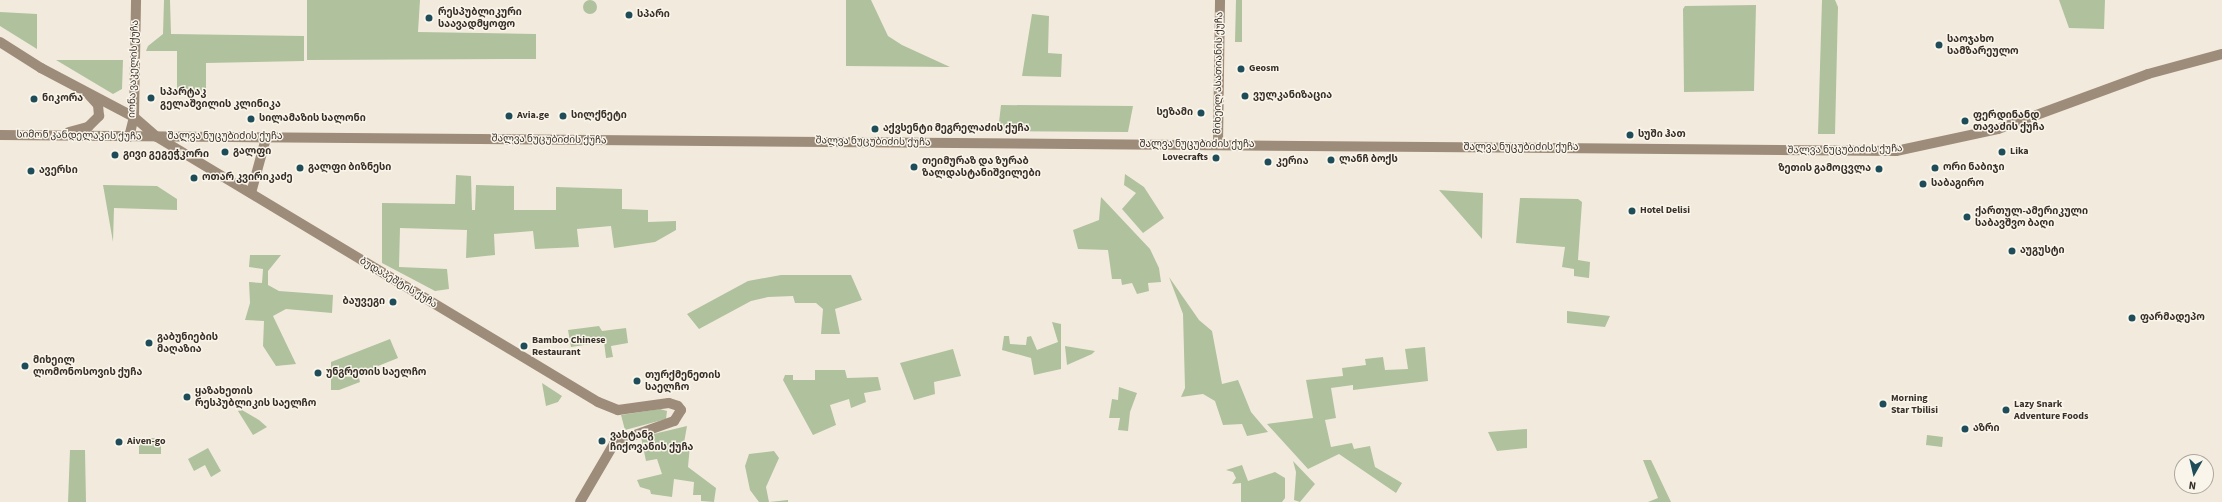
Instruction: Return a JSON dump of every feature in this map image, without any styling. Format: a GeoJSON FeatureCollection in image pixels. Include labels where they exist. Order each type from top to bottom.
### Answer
{"type":"FeatureCollection","features":[{"type":"Feature","properties":{"kind":"main road","name":"იონა ვაკელის ქუჩა"},"geometry":{"type":"LineString","coordinates":[[129,137],[134,117],[136,0]]}},
{"type":"Feature","properties":{"kind":"main road","name":"მიხეილ ასათიანის ქუჩა"},"geometry":{"type":"LineString","coordinates":[[1218,145],[1220,0]]}},
{"type":"Feature","properties":{"kind":"main road","name":"ბუდაპეშტის ქუჩა"},"geometry":{"type":"LineString","coordinates":[[0,42],[86,92],[134,117],[157,137],[598,402],[618,410],[669,403],[678,406],[681,410],[674,421],[616,442],[580,502]]}},
{"type":"Feature","properties":{"kind":"main road","name":"შალვა ნუცუბიძის ქუჩა"},"geometry":{"type":"LineString","coordinates":[[157,137],[1896,151],[1998,129],[2148,74],[2222,54]]}},
{"type":"Feature","properties":{"kind":"main road"},"geometry":{"type":"LineString","coordinates":[[53,136],[81,130],[97,120],[98,105],[86,92]]}},
{"type":"Feature","properties":{"kind":"main road","name":"სიმონ კანდელაკის ქუჩა"},"geometry":{"type":"LineString","coordinates":[[0,135],[157,137]]}},
{"type":"Feature","properties":{"kind":"main road"},"geometry":{"type":"LineString","coordinates":[[251,193],[266,138]]}},
{"type":"Feature","properties":{"kind":"green space"},"geometry":{"type":"Polygon","coordinates":[[[164,0],[170,0],[171,34],[304,36],[304,61],[206,63],[206,92],[177,92],[177,51],[146,51],[148,46],[163,34],[164,0]]]}},
{"type":"Feature","properties":{"kind":"green space","name":"რესპუბლიკური საავადმყოფო"},"geometry":{"type":"Polygon","coordinates":[[[307,0],[420,0],[418,32],[536,34],[536,59],[307,60],[307,0]]]}},
{"type":"Feature","properties":{"kind":"green space"},"geometry":{"type":"Polygon","coordinates":[[[590,0],[595,2],[597,7],[595,12],[590,14],[585,12],[583,7],[585,2],[590,0]]]}},
{"type":"Feature","properties":{"kind":"green space"},"geometry":{"type":"Polygon","coordinates":[[[846,0],[871,0],[888,36],[902,45],[950,67],[846,66],[846,0]]]}},
{"type":"Feature","properties":{"kind":"green space"},"geometry":{"type":"Polygon","coordinates":[[[1236,0],[1242,0],[1242,42],[1235,42],[1236,0]]]}},
{"type":"Feature","properties":{"kind":"green space"},"geometry":{"type":"Polygon","coordinates":[[[1822,0],[1835,0],[1838,7],[1835,134],[1818,134],[1822,0]]]}},
{"type":"Feature","properties":{"kind":"green space"},"geometry":{"type":"Polygon","coordinates":[[[2059,0],[2105,0],[2104,29],[2069,28],[2059,0]]]}},
{"type":"Feature","properties":{"kind":"green space"},"geometry":{"type":"Polygon","coordinates":[[[1756,5],[1754,91],[1684,92],[1683,9],[1685,6],[1756,5]]]}},
{"type":"Feature","properties":{"kind":"green space"},"geometry":{"type":"Polygon","coordinates":[[[0,12],[37,14],[37,49],[0,26],[0,12]]]}},
{"type":"Feature","properties":{"kind":"green space"},"geometry":{"type":"Polygon","coordinates":[[[1032,14],[1049,16],[1048,53],[1062,54],[1061,77],[1022,76],[1032,14]]]}},
{"type":"Feature","properties":{"kind":"green space"},"geometry":{"type":"Polygon","coordinates":[[[56,60],[123,60],[122,89],[113,94],[56,60]]]}},
{"type":"Feature","properties":{"kind":"green space"},"geometry":{"type":"Polygon","coordinates":[[[1001,105],[1133,106],[1128,132],[998,131],[1001,105]]]}},
{"type":"Feature","properties":{"kind":"green space"},"geometry":{"type":"Polygon","coordinates":[[[1125,174],[1144,187],[1164,218],[1143,233],[1122,209],[1136,193],[1124,185],[1125,174]]]}},
{"type":"Feature","properties":{"kind":"green space"},"geometry":{"type":"Polygon","coordinates":[[[456,175],[471,176],[472,210],[475,210],[476,185],[514,186],[514,210],[556,210],[556,187],[622,189],[622,209],[648,210],[648,222],[676,221],[676,230],[655,242],[614,248],[611,226],[577,229],[579,247],[535,249],[533,231],[494,234],[495,255],[466,258],[467,230],[400,228],[399,267],[447,269],[449,289],[435,291],[382,263],[382,203],[455,204],[456,175]]]}},
{"type":"Feature","properties":{"kind":"green space"},"geometry":{"type":"Polygon","coordinates":[[[103,185],[157,186],[177,199],[177,210],[114,208],[113,242],[103,185]]]}},
{"type":"Feature","properties":{"kind":"green space"},"geometry":{"type":"Polygon","coordinates":[[[1439,190],[1483,193],[1482,239],[1439,190]]]}},
{"type":"Feature","properties":{"kind":"green space"},"geometry":{"type":"Polygon","coordinates":[[[1101,197],[1150,249],[1159,268],[1161,282],[1148,283],[1149,291],[1137,294],[1132,283],[1122,285],[1121,279],[1112,279],[1108,250],[1078,249],[1073,230],[1099,220],[1101,197]]]}},
{"type":"Feature","properties":{"kind":"green space"},"geometry":{"type":"Polygon","coordinates":[[[1520,198],[1578,199],[1582,202],[1578,260],[1590,262],[1589,278],[1574,276],[1574,269],[1562,267],[1565,247],[1516,243],[1520,198]]]}},
{"type":"Feature","properties":{"kind":"green space"},"geometry":{"type":"Polygon","coordinates":[[[250,255],[281,255],[268,271],[268,285],[279,291],[333,295],[332,313],[286,309],[273,316],[296,364],[276,366],[263,346],[264,321],[245,320],[250,303],[249,282],[262,283],[263,269],[249,267],[250,255]]]}},
{"type":"Feature","properties":{"kind":"green space"},"geometry":{"type":"Polygon","coordinates":[[[781,275],[851,275],[862,300],[835,309],[840,334],[821,334],[823,309],[816,303],[795,303],[793,296],[768,297],[751,301],[699,329],[687,314],[748,281],[781,275]]]}},
{"type":"Feature","properties":{"kind":"green space"},"geometry":{"type":"Polygon","coordinates":[[[1169,277],[1199,320],[1212,331],[1222,384],[1238,380],[1251,412],[1268,432],[1247,436],[1242,424],[1223,425],[1215,401],[1203,394],[1181,397],[1185,388],[1183,314],[1169,277]]]}},
{"type":"Feature","properties":{"kind":"green space"},"geometry":{"type":"Polygon","coordinates":[[[1567,311],[1610,316],[1605,327],[1567,323],[1567,311]]]}},
{"type":"Feature","properties":{"kind":"green space"},"geometry":{"type":"Polygon","coordinates":[[[1052,322],[1061,324],[1061,369],[1034,375],[1031,358],[1002,350],[1004,336],[1009,336],[1010,344],[1026,345],[1027,337],[1031,336],[1037,350],[1058,342],[1052,322]]]}},
{"type":"Feature","properties":{"kind":"green space"},"geometry":{"type":"Polygon","coordinates":[[[599,326],[602,331],[626,328],[628,343],[611,346],[613,357],[606,358],[604,342],[571,347],[568,330],[599,326]]]}},
{"type":"Feature","properties":{"kind":"green space"},"geometry":{"type":"Polygon","coordinates":[[[390,339],[398,358],[358,374],[360,382],[339,390],[331,390],[331,362],[390,339]]]}},
{"type":"Feature","properties":{"kind":"green space"},"geometry":{"type":"Polygon","coordinates":[[[1065,346],[1095,351],[1092,354],[1067,365],[1065,346]]]}},
{"type":"Feature","properties":{"kind":"green space"},"geometry":{"type":"Polygon","coordinates":[[[1425,347],[1428,381],[1353,390],[1353,385],[1331,388],[1336,418],[1325,420],[1331,447],[1352,443],[1354,449],[1370,446],[1375,467],[1402,483],[1396,493],[1339,454],[1308,469],[1267,424],[1313,418],[1306,380],[1343,376],[1342,368],[1366,365],[1365,359],[1383,357],[1385,370],[1408,369],[1405,349],[1425,347]]]}},
{"type":"Feature","properties":{"kind":"green space"},"geometry":{"type":"Polygon","coordinates":[[[953,349],[961,376],[934,382],[935,394],[914,400],[900,363],[953,349]]]}},
{"type":"Feature","properties":{"kind":"green space"},"geometry":{"type":"Polygon","coordinates":[[[815,370],[845,370],[847,378],[878,377],[881,390],[864,393],[866,402],[851,408],[849,399],[830,405],[836,425],[813,435],[783,380],[785,375],[793,375],[793,380],[815,380],[815,370]]]}},
{"type":"Feature","properties":{"kind":"green space"},"geometry":{"type":"Polygon","coordinates":[[[542,383],[562,396],[558,402],[546,406],[542,383]]]}},
{"type":"Feature","properties":{"kind":"green space"},"geometry":{"type":"Polygon","coordinates":[[[1119,387],[1137,393],[1130,412],[1128,431],[1118,430],[1120,418],[1109,418],[1112,399],[1118,400],[1119,387]]]}},
{"type":"Feature","properties":{"kind":"green space"},"geometry":{"type":"Polygon","coordinates":[[[660,409],[667,411],[666,419],[625,430],[621,415],[660,409]]]}},
{"type":"Feature","properties":{"kind":"green space"},"geometry":{"type":"Polygon","coordinates":[[[242,410],[259,420],[267,427],[253,435],[238,411],[242,410]]]}},
{"type":"Feature","properties":{"kind":"green space"},"geometry":{"type":"Polygon","coordinates":[[[687,426],[684,443],[690,445],[688,467],[716,488],[714,502],[701,501],[701,495],[693,495],[694,482],[674,479],[672,497],[651,494],[650,490],[640,487],[637,480],[662,474],[657,459],[646,461],[641,437],[687,426]]]}},
{"type":"Feature","properties":{"kind":"green space"},"geometry":{"type":"Polygon","coordinates":[[[1527,429],[1527,448],[1497,451],[1488,432],[1527,429]]]}},
{"type":"Feature","properties":{"kind":"green space"},"geometry":{"type":"Polygon","coordinates":[[[1927,435],[1943,437],[1942,447],[1926,445],[1927,435]]]}},
{"type":"Feature","properties":{"kind":"green space"},"geometry":{"type":"Polygon","coordinates":[[[139,438],[161,438],[161,454],[139,454],[139,438]]]}},
{"type":"Feature","properties":{"kind":"green space"},"geometry":{"type":"Polygon","coordinates":[[[208,448],[221,471],[211,477],[205,465],[194,471],[188,459],[208,448]]]}},
{"type":"Feature","properties":{"kind":"green space"},"geometry":{"type":"Polygon","coordinates":[[[70,450],[85,450],[86,502],[68,502],[70,450]]]}},
{"type":"Feature","properties":{"kind":"green space"},"geometry":{"type":"Polygon","coordinates":[[[774,451],[779,458],[766,487],[769,502],[759,502],[750,490],[745,466],[749,454],[774,451]]]}},
{"type":"Feature","properties":{"kind":"green space"},"geometry":{"type":"Polygon","coordinates":[[[1643,460],[1651,460],[1671,502],[1648,502],[1658,498],[1643,460]]]}},
{"type":"Feature","properties":{"kind":"green space"},"geometry":{"type":"Polygon","coordinates":[[[1293,461],[1315,484],[1300,502],[1294,500],[1296,472],[1293,461]]]}},
{"type":"Feature","properties":{"kind":"green space"},"geometry":{"type":"Polygon","coordinates":[[[1242,465],[1248,481],[1275,472],[1285,478],[1285,498],[1282,502],[1241,502],[1241,483],[1232,484],[1236,478],[1233,472],[1226,470],[1242,465]]]}},
{"type":"Feature","properties":{"kind":"green space"},"geometry":{"type":"Polygon","coordinates":[[[788,500],[788,502],[769,502],[788,500]]]}},
{"type":"Feature","properties":{"kind":"place","name":"სპარი"},"geometry":{"type":"Point","coordinates":[629,15]}},
{"type":"Feature","properties":{"kind":"place","name":"რესპუბლიკური საავადმყოფო"},"geometry":{"type":"Point","coordinates":[429,18]}},
{"type":"Feature","properties":{"kind":"place","name":"საოჯახო სამზარეულო"},"geometry":{"type":"Point","coordinates":[1939,45]}},
{"type":"Feature","properties":{"kind":"place","name":"Geosm"},"geometry":{"type":"Point","coordinates":[1241,69]}},
{"type":"Feature","properties":{"kind":"place","name":"ვულკანიზაცია"},"geometry":{"type":"Point","coordinates":[1245,96]}},
{"type":"Feature","properties":{"kind":"place","name":"სპარტაკ გელაშვილის კლინიკა"},"geometry":{"type":"Point","coordinates":[151,98]}},
{"type":"Feature","properties":{"kind":"place","name":"ნიკორა"},"geometry":{"type":"Point","coordinates":[34,99]}},
{"type":"Feature","properties":{"kind":"place","name":"სეზამი"},"geometry":{"type":"Point","coordinates":[1201,113]}},
{"type":"Feature","properties":{"kind":"place","name":"Avia.ge"},"geometry":{"type":"Point","coordinates":[509,116]}},
{"type":"Feature","properties":{"kind":"place","name":"სილქნეტი"},"geometry":{"type":"Point","coordinates":[563,116]}},
{"type":"Feature","properties":{"kind":"place","name":"სილამაზის სალონი"},"geometry":{"type":"Point","coordinates":[251,119]}},
{"type":"Feature","properties":{"kind":"place","name":"ფერდინანდ თავაძის ქუჩა"},"geometry":{"type":"Point","coordinates":[1965,121]}},
{"type":"Feature","properties":{"kind":"place","name":"აქვსენტი მეგრელაძის ქუჩა"},"geometry":{"type":"Point","coordinates":[875,129]}},
{"type":"Feature","properties":{"kind":"place","name":"სუში ჰათ"},"geometry":{"type":"Point","coordinates":[1630,135]}},
{"type":"Feature","properties":{"kind":"place","name":"გალფი"},"geometry":{"type":"Point","coordinates":[225,152]}},
{"type":"Feature","properties":{"kind":"place","name":"Lika"},"geometry":{"type":"Point","coordinates":[2002,152]}},
{"type":"Feature","properties":{"kind":"place","name":"გივი გეგეჭკორი"},"geometry":{"type":"Point","coordinates":[115,155]}},
{"type":"Feature","properties":{"kind":"place","name":"Lovecrafts"},"geometry":{"type":"Point","coordinates":[1216,158]}},
{"type":"Feature","properties":{"kind":"place","name":"ლანჩ ბოქს"},"geometry":{"type":"Point","coordinates":[1331,160]}},
{"type":"Feature","properties":{"kind":"place","name":"კერია"},"geometry":{"type":"Point","coordinates":[1268,162]}},
{"type":"Feature","properties":{"kind":"place","name":"თეიმურაზ და ზურაბ ზალდასტანიშვილები"},"geometry":{"type":"Point","coordinates":[914,167]}},
{"type":"Feature","properties":{"kind":"place","name":"გალფი ბიზნესი"},"geometry":{"type":"Point","coordinates":[300,168]}},
{"type":"Feature","properties":{"kind":"place","name":"ორი ნაბიჯი"},"geometry":{"type":"Point","coordinates":[1935,168]}},
{"type":"Feature","properties":{"kind":"place","name":"ზეთის გამოცვლა"},"geometry":{"type":"Point","coordinates":[1879,169]}},
{"type":"Feature","properties":{"kind":"place","name":"ავერსი"},"geometry":{"type":"Point","coordinates":[31,171]}},
{"type":"Feature","properties":{"kind":"place","name":"ოთარ კვირიკაძე"},"geometry":{"type":"Point","coordinates":[194,178]}},
{"type":"Feature","properties":{"kind":"place","name":"საბაგირო"},"geometry":{"type":"Point","coordinates":[1923,184]}},
{"type":"Feature","properties":{"kind":"place","name":"Hotel Delisi"},"geometry":{"type":"Point","coordinates":[1632,211]}},
{"type":"Feature","properties":{"kind":"place","name":"ქართულ-ამერიკული საბავშვო ბაღი"},"geometry":{"type":"Point","coordinates":[1967,217]}},
{"type":"Feature","properties":{"kind":"place","name":"აუგუსტი"},"geometry":{"type":"Point","coordinates":[2012,251]}},
{"type":"Feature","properties":{"kind":"place","name":"ბაუვეგი"},"geometry":{"type":"Point","coordinates":[393,302]}},
{"type":"Feature","properties":{"kind":"place","name":"ფარმადეპო"},"geometry":{"type":"Point","coordinates":[2132,318]}},
{"type":"Feature","properties":{"kind":"place","name":"გაბუნიების მაღაზია"},"geometry":{"type":"Point","coordinates":[149,343]}},
{"type":"Feature","properties":{"kind":"place","name":"Bamboo Chinese Restaurant"},"geometry":{"type":"Point","coordinates":[524,346]}},
{"type":"Feature","properties":{"kind":"place","name":"მიხეილ ლომონოსოვის ქუჩა"},"geometry":{"type":"Point","coordinates":[25,366]}},
{"type":"Feature","properties":{"kind":"place","name":"უნგრეთის საელჩო"},"geometry":{"type":"Point","coordinates":[318,373]}},
{"type":"Feature","properties":{"kind":"place","name":"თურქმენეთის საელჩო"},"geometry":{"type":"Point","coordinates":[637,381]}},
{"type":"Feature","properties":{"kind":"place","name":"ყაზახეთის რესპუბლიკის საელჩო"},"geometry":{"type":"Point","coordinates":[187,397]}},
{"type":"Feature","properties":{"kind":"place","name":"Morning Star Tbilisi"},"geometry":{"type":"Point","coordinates":[1883,404]}},
{"type":"Feature","properties":{"kind":"place","name":"Lazy Snark Adventure Foods"},"geometry":{"type":"Point","coordinates":[2006,410]}},
{"type":"Feature","properties":{"kind":"place","name":"აზრი"},"geometry":{"type":"Point","coordinates":[1965,429]}},
{"type":"Feature","properties":{"kind":"place","name":"ვახტანგ ჩიქოვანის ქუჩა"},"geometry":{"type":"Point","coordinates":[602,441]}},
{"type":"Feature","properties":{"kind":"place","name":"Aiven-go"},"geometry":{"type":"Point","coordinates":[119,442]}}]}
